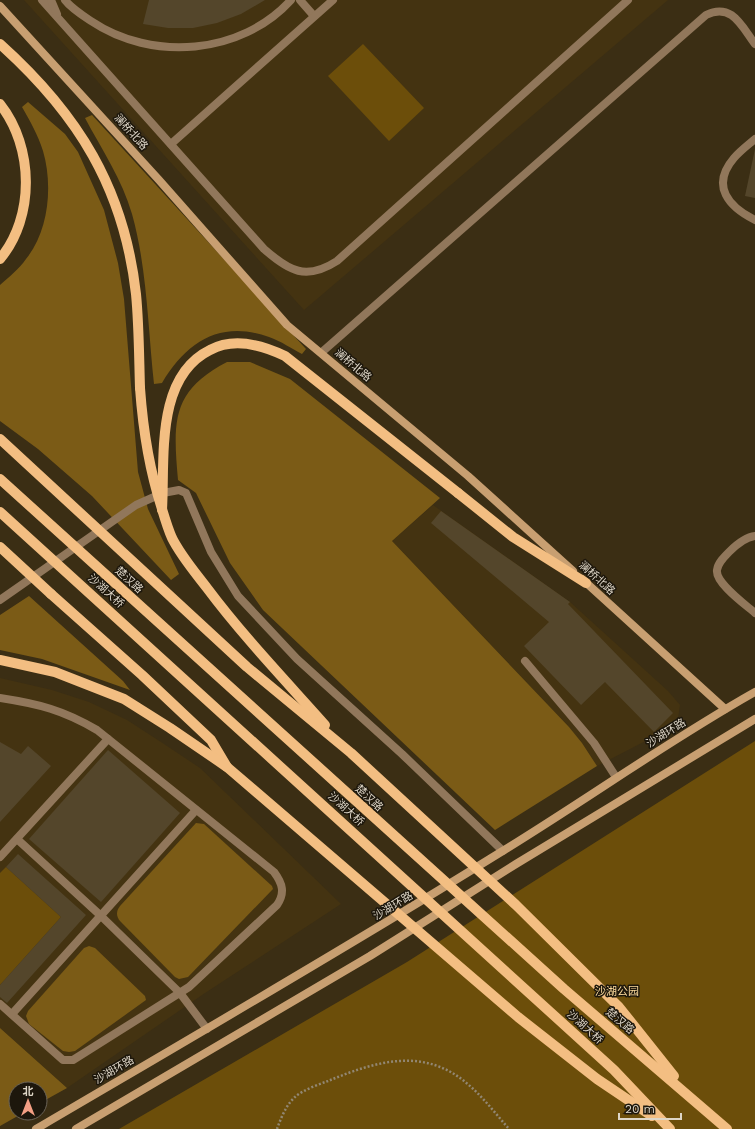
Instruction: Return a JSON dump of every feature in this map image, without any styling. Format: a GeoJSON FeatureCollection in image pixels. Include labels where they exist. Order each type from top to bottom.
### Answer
{"type":"FeatureCollection","features":[{"type":"Feature","properties":{"kind":"main road"},"geometry":{"type":"LineString","coordinates":[[0,44],[29,70],[64,111],[97,161],[120,214],[132,269],[138,321],[143,429],[149,460],[162,510],[171,537],[183,556],[220,606],[252,644],[351,753]]}},
{"type":"Feature","properties":{"kind":"main road"},"geometry":{"type":"LineString","coordinates":[[0,104],[18,135],[24,154],[26,183],[21,219],[12,240],[0,258]]}},
{"type":"Feature","properties":{"kind":"main road"},"geometry":{"type":"LineString","coordinates":[[162,510],[166,424],[169,405],[175,387],[187,366],[196,358],[216,346],[229,344],[259,345],[285,356],[513,537],[586,583]]}},
{"type":"Feature","properties":{"kind":"main road"},"geometry":{"type":"LineString","coordinates":[[0,439],[247,667],[351,753],[516,905],[619,1007],[689,1095]]}},
{"type":"Feature","properties":{"kind":"main road","name":"楚汉路"},"geometry":{"type":"LineString","coordinates":[[0,479],[564,989],[727,1129]]}},
{"type":"Feature","properties":{"kind":"main road","name":"沙湖大桥"},"geometry":{"type":"LineString","coordinates":[[0,512],[614,1070],[670,1128]]}},
{"type":"Feature","properties":{"kind":"main road"},"geometry":{"type":"LineString","coordinates":[[0,547],[142,675],[210,740],[227,767]]}},
{"type":"Feature","properties":{"kind":"main road"},"geometry":{"type":"LineString","coordinates":[[0,660],[55,672],[124,699],[227,767],[518,1017],[597,1079],[670,1128]]}},
{"type":"Feature","properties":{"kind":"street"},"geometry":{"type":"LineString","coordinates":[[42,0],[59,21],[264,249],[279,262],[289,268],[314,272],[325,269],[337,261],[628,0]]}},
{"type":"Feature","properties":{"kind":"street"},"geometry":{"type":"LineString","coordinates":[[51,0],[59,21]]}},
{"type":"Feature","properties":{"kind":"street"},"geometry":{"type":"LineString","coordinates":[[65,1],[100,27],[118,36],[142,43],[167,47],[190,48],[229,40],[260,26],[291,0]]}},
{"type":"Feature","properties":{"kind":"street"},"geometry":{"type":"LineString","coordinates":[[300,0],[314,16]]}},
{"type":"Feature","properties":{"kind":"street"},"geometry":{"type":"LineString","coordinates":[[171,144],[333,0]]}},
{"type":"Feature","properties":{"kind":"street"},"geometry":{"type":"LineString","coordinates":[[618,0],[618,10]]}},
{"type":"Feature","properties":{"kind":"street","name":"澜桥北路"},"geometry":{"type":"LineString","coordinates":[[0,6],[159,180],[288,325],[468,476],[725,709]]}},
{"type":"Feature","properties":{"kind":"street"},"geometry":{"type":"LineString","coordinates":[[322,352],[706,15],[713,12],[728,12],[734,16],[755,44]]}},
{"type":"Feature","properties":{"kind":"street"},"geometry":{"type":"LineString","coordinates":[[755,139],[734,158],[727,169],[724,179],[727,198],[731,204],[740,212],[755,220]]}},
{"type":"Feature","properties":{"kind":"street"},"geometry":{"type":"LineString","coordinates":[[0,600],[136,505],[163,493],[179,490],[186,494],[211,552],[238,596],[297,659],[402,754],[503,851]]}},
{"type":"Feature","properties":{"kind":"street"},"geometry":{"type":"LineString","coordinates":[[755,536],[749,537],[734,547],[720,562],[717,570],[720,581],[755,613]]}},
{"type":"Feature","properties":{"kind":"street"},"geometry":{"type":"LineString","coordinates":[[525,661],[582,728],[616,777]]}},
{"type":"Feature","properties":{"kind":"street","name":"沙湖环路"},"geometry":{"type":"LineString","coordinates":[[36,1129],[503,851],[616,777],[755,692]]}},
{"type":"Feature","properties":{"kind":"street"},"geometry":{"type":"LineString","coordinates":[[0,698],[32,703],[62,712],[97,730],[274,872],[283,887],[282,894],[277,905],[189,987],[74,1060],[63,1060],[0,1004]]}},
{"type":"Feature","properties":{"kind":"street"},"geometry":{"type":"LineString","coordinates":[[76,1129],[370,956],[516,864],[755,719]]}},
{"type":"Feature","properties":{"kind":"street"},"geometry":{"type":"LineString","coordinates":[[0,857],[108,739]]}},
{"type":"Feature","properties":{"kind":"street"},"geometry":{"type":"LineString","coordinates":[[12,1014],[196,810]]}},
{"type":"Feature","properties":{"kind":"street"},"geometry":{"type":"LineString","coordinates":[[17,839],[100,915],[180,993],[207,1028]]}},
{"type":"Feature","properties":{"kind":"path"},"geometry":{"type":"LineString","coordinates":[[277,1129],[295,1097],[310,1089],[349,1072],[383,1063],[417,1062],[440,1067],[462,1080],[481,1096],[509,1129]]}},
{"type":"Feature","properties":{"kind":"shaded area"},"geometry":{"type":"Polygon","coordinates":[[[24,0],[668,0],[304,310],[24,0]]]}},
{"type":"Feature","properties":{"kind":"shaded area"},"geometry":{"type":"Polygon","coordinates":[[[28,102],[65,134],[78,152],[104,210],[118,263],[124,299],[138,472],[148,509],[179,574],[171,580],[92,496],[38,449],[0,421],[0,285],[14,273],[34,248],[40,235],[47,207],[48,178],[43,151],[39,139],[22,107],[28,102]]]}},
{"type":"Feature","properties":{"kind":"shaded area"},"geometry":{"type":"Polygon","coordinates":[[[92,115],[306,349],[302,354],[269,337],[252,332],[236,331],[221,333],[207,338],[194,346],[172,368],[162,383],[154,384],[144,277],[137,234],[128,201],[123,189],[85,118],[92,115]]]}},
{"type":"Feature","properties":{"kind":"shaded area"},"geometry":{"type":"Polygon","coordinates":[[[227,362],[250,362],[290,379],[440,498],[392,541],[569,727],[582,743],[597,766],[495,830],[263,610],[230,563],[196,493],[178,480],[176,441],[180,410],[186,397],[195,385],[209,373],[227,362]]]}},
{"type":"Feature","properties":{"kind":"shaded area"},"geometry":{"type":"Polygon","coordinates":[[[433,505],[570,602],[668,691],[680,705],[678,718],[674,724],[661,733],[597,766],[582,743],[569,727],[392,541],[433,505]]]}},
{"type":"Feature","properties":{"kind":"shaded area"},"geometry":{"type":"Polygon","coordinates":[[[29,596],[123,681],[130,690],[42,659],[0,650],[0,615],[29,596]]]}},
{"type":"Feature","properties":{"kind":"shaded area"},"geometry":{"type":"Polygon","coordinates":[[[0,678],[52,690],[89,702],[127,720],[164,744],[200,768],[341,904],[205,993],[67,1088],[0,1028],[0,678]]]}},
{"type":"Feature","properties":{"kind":"shaded area"},"geometry":{"type":"Polygon","coordinates":[[[196,823],[204,824],[272,886],[273,889],[188,977],[179,979],[175,977],[120,921],[117,912],[120,906],[196,823]]]}},
{"type":"Feature","properties":{"kind":"shaded area"},"geometry":{"type":"Polygon","coordinates":[[[89,946],[95,948],[145,996],[146,1000],[75,1051],[63,1051],[29,1024],[26,1016],[28,1011],[84,948],[89,946]]]}},
{"type":"Feature","properties":{"kind":"shaded area"},"geometry":{"type":"Polygon","coordinates":[[[0,1028],[67,1088],[48,1099],[48,1081],[8,1081],[9,1121],[0,1126],[0,1028]]]}},
{"type":"Feature","properties":{"kind":"green space"},"geometry":{"type":"Polygon","coordinates":[[[363,44],[424,108],[389,141],[328,76],[363,44]]]}},
{"type":"Feature","properties":{"kind":"green space","name":"沙湖公园"},"geometry":{"type":"Polygon","coordinates":[[[755,741],[755,1129],[119,1129],[407,962],[755,741]]]}},
{"type":"Feature","properties":{"kind":"green space"},"geometry":{"type":"Polygon","coordinates":[[[6,867],[61,917],[0,985],[0,873],[6,867]]]}},
{"type":"Feature","properties":{"kind":"building"},"geometry":{"type":"Polygon","coordinates":[[[149,0],[265,0],[241,14],[217,23],[193,28],[168,28],[143,24],[149,0]]]}},
{"type":"Feature","properties":{"kind":"building"},"geometry":{"type":"Polygon","coordinates":[[[755,149],[755,198],[745,196],[755,149]]]}},
{"type":"Feature","properties":{"kind":"building"},"geometry":{"type":"Polygon","coordinates":[[[441,511],[570,602],[568,604],[673,713],[654,732],[605,682],[581,705],[524,646],[549,622],[431,523],[441,511]]]}},
{"type":"Feature","properties":{"kind":"building"},"geometry":{"type":"Polygon","coordinates":[[[0,742],[21,754],[28,746],[51,766],[0,822],[0,742]]]}},
{"type":"Feature","properties":{"kind":"building"},"geometry":{"type":"Polygon","coordinates":[[[108,750],[180,813],[101,902],[29,839],[108,750]]]}},
{"type":"Feature","properties":{"kind":"building"},"geometry":{"type":"Polygon","coordinates":[[[18,854],[86,915],[7,1003],[0,997],[0,985],[61,917],[6,867],[18,854]]]}}]}
